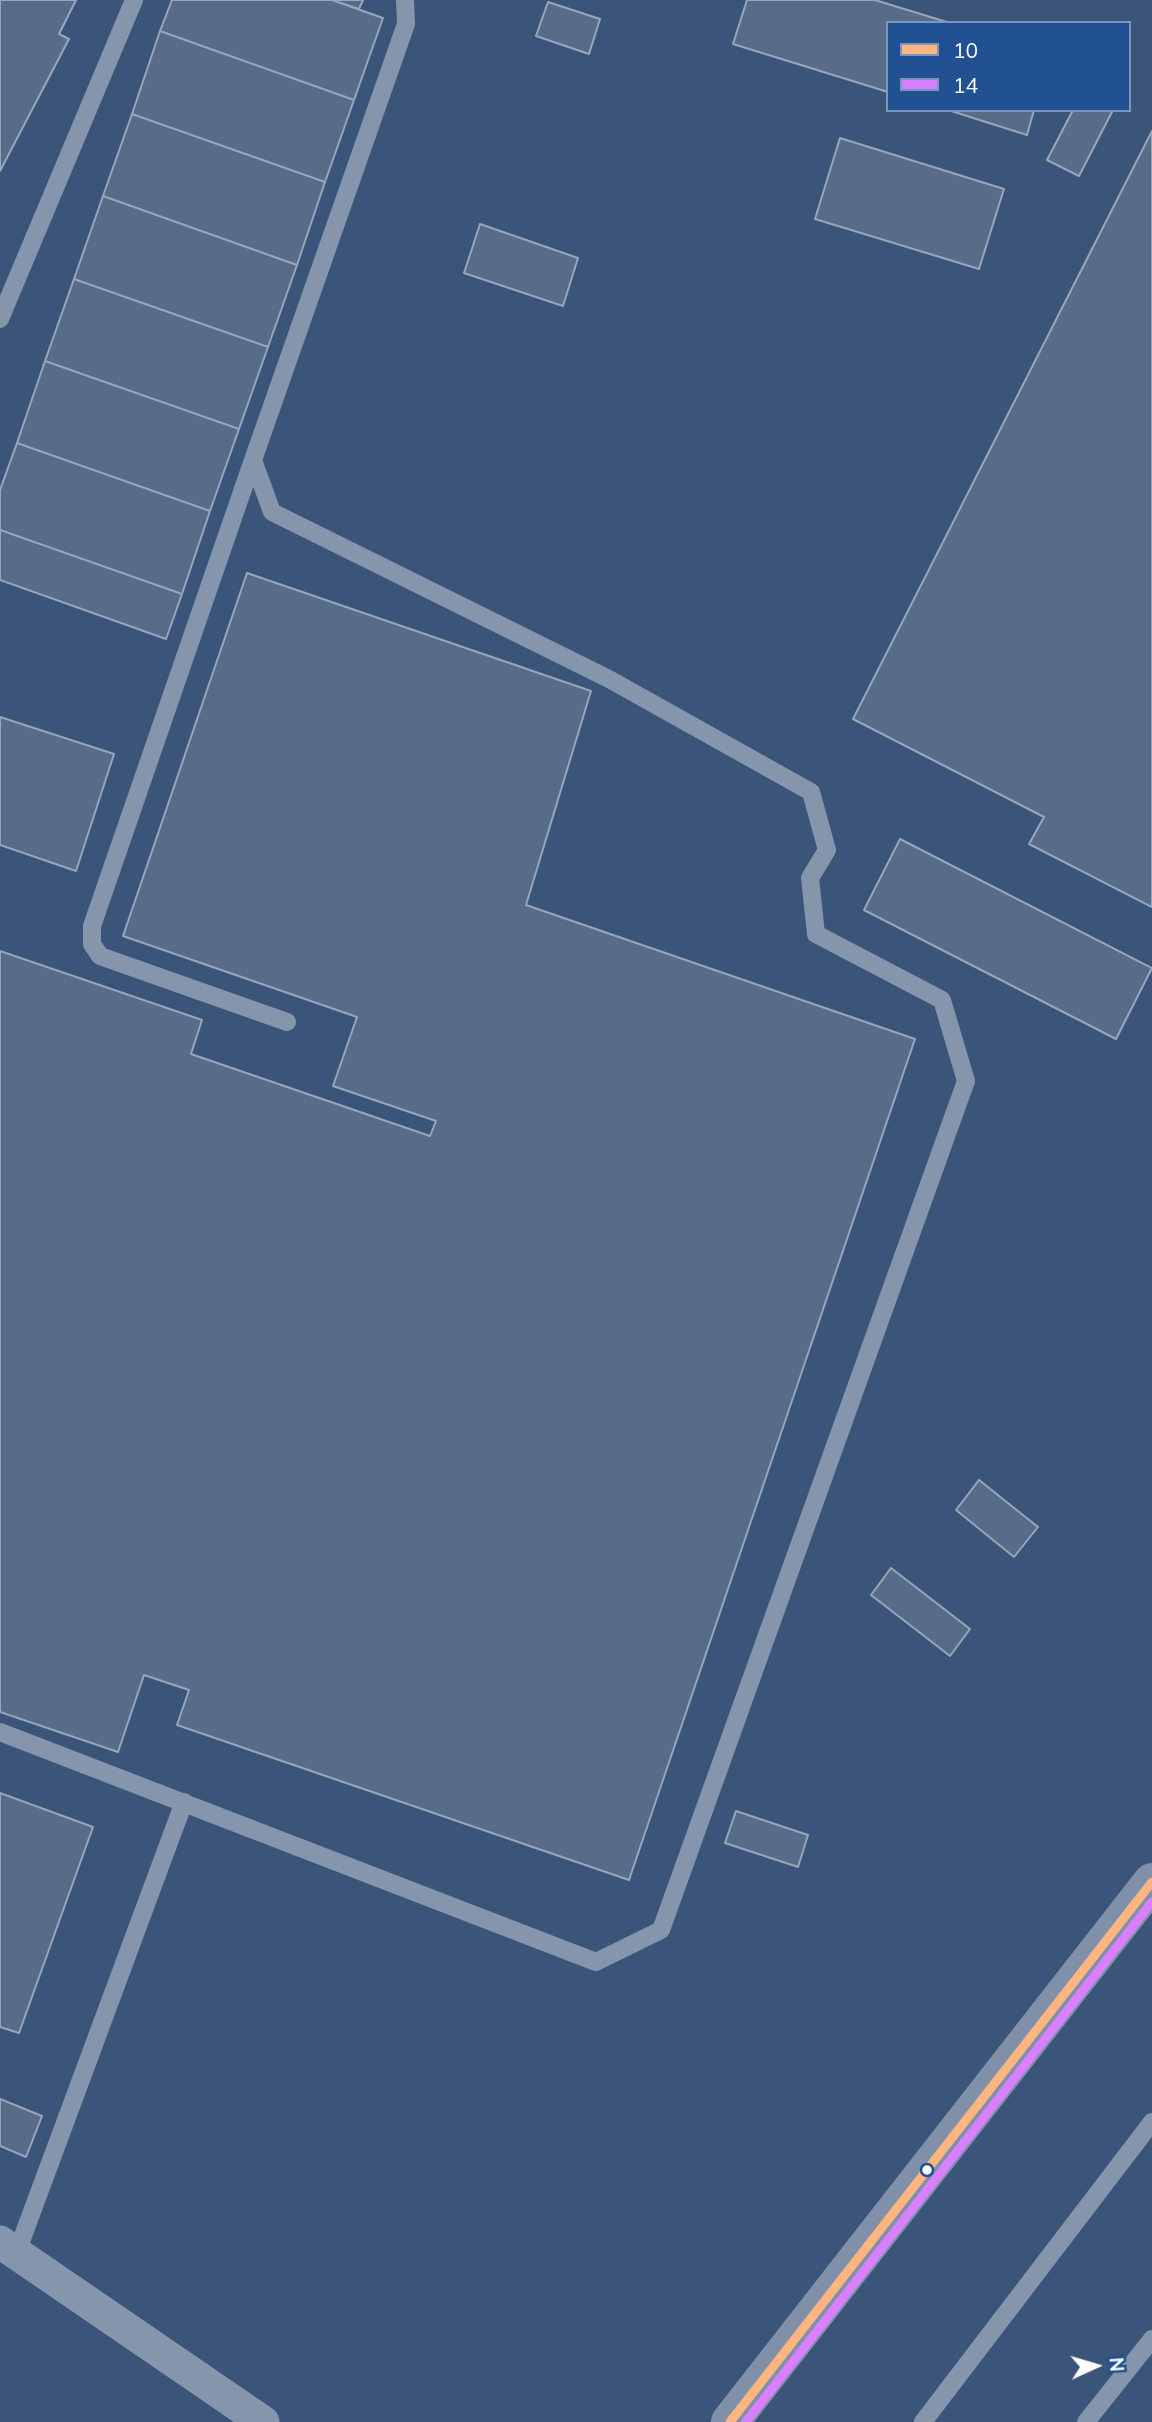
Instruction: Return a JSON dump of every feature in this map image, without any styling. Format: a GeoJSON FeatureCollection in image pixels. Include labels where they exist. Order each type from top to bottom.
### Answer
{"type":"FeatureCollection","features":[{"type":"Feature","properties":{"kind":"street"},"geometry":{"type":"LineString","coordinates":[[730,2422],[1152,1882]]}},
{"type":"Feature","properties":{"kind":"street"},"geometry":{"type":"LineString","coordinates":[[8,2247],[263,2422]]}},
{"type":"Feature","properties":{"kind":"lane"},"geometry":{"type":"LineString","coordinates":[[0,319],[134,0]]}},
{"type":"Feature","properties":{"kind":"lane"},"geometry":{"type":"LineString","coordinates":[[287,1022],[100,956],[92,944],[92,926],[407,24],[405,0]]}},
{"type":"Feature","properties":{"kind":"lane"},"geometry":{"type":"LineString","coordinates":[[0,1732],[596,1962],[661,1930],[966,1081],[943,1000],[816,934],[810,878],[827,850],[811,792],[609,679],[272,512],[253,460]]}},
{"type":"Feature","properties":{"kind":"lane"},"geometry":{"type":"LineString","coordinates":[[8,2247],[184,1802]]}},
{"type":"Feature","properties":{"kind":"lane"},"geometry":{"type":"LineString","coordinates":[[923,2422],[1152,2122]]}},
{"type":"Feature","properties":{"kind":"lane"},"geometry":{"type":"LineString","coordinates":[[1086,2422],[1152,2339]]}},
{"type":"Feature","properties":{"kind":"building"},"geometry":{"type":"Polygon","coordinates":[[[0,0],[76,0],[59,34],[69,39],[0,171],[0,0]]]}},
{"type":"Feature","properties":{"kind":"building"},"geometry":{"type":"Polygon","coordinates":[[[172,0],[332,0],[383,18],[354,100],[160,31],[172,0]]]}},
{"type":"Feature","properties":{"kind":"building"},"geometry":{"type":"Polygon","coordinates":[[[332,0],[363,0],[359,9],[332,0]]]}},
{"type":"Feature","properties":{"kind":"building"},"geometry":{"type":"Polygon","coordinates":[[[747,0],[875,0],[943,21],[886,21],[886,91],[733,44],[747,0]]]}},
{"type":"Feature","properties":{"kind":"building"},"geometry":{"type":"Polygon","coordinates":[[[548,2],[600,19],[589,54],[536,36],[548,2]]]}},
{"type":"Feature","properties":{"kind":"building"},"geometry":{"type":"Polygon","coordinates":[[[160,31],[354,100],[325,182],[132,114],[160,31]]]}},
{"type":"Feature","properties":{"kind":"building"},"geometry":{"type":"Polygon","coordinates":[[[954,112],[1033,112],[1027,135],[954,112]]]}},
{"type":"Feature","properties":{"kind":"building"},"geometry":{"type":"Polygon","coordinates":[[[1072,112],[1112,112],[1079,176],[1047,160],[1072,112]]]}},
{"type":"Feature","properties":{"kind":"building"},"geometry":{"type":"Polygon","coordinates":[[[132,114],[325,182],[297,265],[103,196],[132,114]]]}},
{"type":"Feature","properties":{"kind":"building"},"geometry":{"type":"Polygon","coordinates":[[[1152,131],[1152,907],[1029,844],[1044,817],[853,719],[1152,131]]]}},
{"type":"Feature","properties":{"kind":"building"},"geometry":{"type":"Polygon","coordinates":[[[840,138],[1004,189],[979,269],[815,219],[840,138]]]}},
{"type":"Feature","properties":{"kind":"building"},"geometry":{"type":"Polygon","coordinates":[[[103,196],[297,265],[268,347],[74,279],[103,196]]]}},
{"type":"Feature","properties":{"kind":"building"},"geometry":{"type":"Polygon","coordinates":[[[480,224],[578,258],[563,306],[464,273],[480,224]]]}},
{"type":"Feature","properties":{"kind":"building"},"geometry":{"type":"Polygon","coordinates":[[[74,279],[268,347],[239,429],[45,361],[74,279]]]}},
{"type":"Feature","properties":{"kind":"building"},"geometry":{"type":"Polygon","coordinates":[[[45,361],[239,429],[210,511],[17,443],[45,361]]]}},
{"type":"Feature","properties":{"kind":"building"},"geometry":{"type":"Polygon","coordinates":[[[17,443],[210,511],[182,594],[0,530],[0,490],[17,443]]]}},
{"type":"Feature","properties":{"kind":"building"},"geometry":{"type":"Polygon","coordinates":[[[0,530],[182,594],[166,639],[0,580],[0,530]]]}},
{"type":"Feature","properties":{"kind":"building"},"geometry":{"type":"Polygon","coordinates":[[[247,573],[591,691],[526,905],[915,1039],[629,1880],[177,1725],[189,1690],[144,1675],[118,1752],[0,1712],[0,951],[202,1020],[191,1054],[430,1136],[436,1121],[333,1086],[357,1017],[123,936],[247,573]]]}},
{"type":"Feature","properties":{"kind":"building"},"geometry":{"type":"Polygon","coordinates":[[[0,717],[114,754],[76,871],[0,845],[0,717]]]}},
{"type":"Feature","properties":{"kind":"building"},"geometry":{"type":"Polygon","coordinates":[[[900,839],[1152,968],[1116,1039],[864,910],[900,839]]]}},
{"type":"Feature","properties":{"kind":"building"},"geometry":{"type":"Polygon","coordinates":[[[979,1480],[1038,1527],[1014,1557],[956,1510],[979,1480]]]}},
{"type":"Feature","properties":{"kind":"building"},"geometry":{"type":"Polygon","coordinates":[[[891,1568],[970,1629],[950,1656],[871,1595],[891,1568]]]}},
{"type":"Feature","properties":{"kind":"building"},"geometry":{"type":"Polygon","coordinates":[[[0,1793],[93,1827],[19,2033],[0,2027],[0,1793]]]}},
{"type":"Feature","properties":{"kind":"building"},"geometry":{"type":"Polygon","coordinates":[[[736,1811],[808,1835],[798,1867],[725,1843],[736,1811]]]}},
{"type":"Feature","properties":{"kind":"building"},"geometry":{"type":"Polygon","coordinates":[[[0,2099],[42,2116],[26,2157],[0,2146],[0,2099]]]}},
{"type":"Feature","properties":{"kind":"transit line","name":"10"},"geometry":{"type":"LineString","coordinates":[[730,2422],[1152,1882]]}},
{"type":"Feature","properties":{"kind":"transit line","name":"14"},"geometry":{"type":"LineString","coordinates":[[746,2422],[1152,1902]]}}]}
